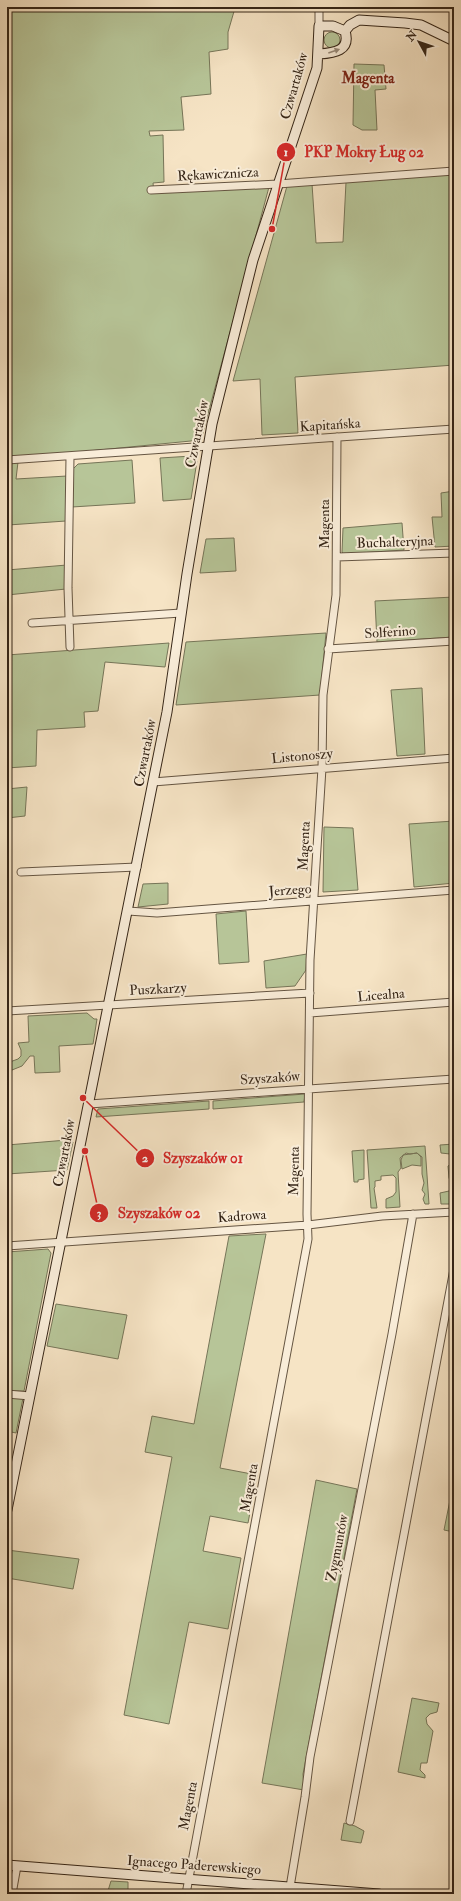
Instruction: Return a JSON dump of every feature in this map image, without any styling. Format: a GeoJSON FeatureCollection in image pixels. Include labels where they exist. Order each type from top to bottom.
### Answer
{"type":"FeatureCollection","features":[{"type":"Feature","properties":{"kind":"street","name":"Czwartaków"},"geometry":{"type":"LineString","coordinates":[[7,1510],[167,712],[181,613],[208,446],[238,316],[253,260],[315,74],[318,54],[319,7]]}},
{"type":"Feature","properties":{"kind":"street"},"geometry":{"type":"LineString","coordinates":[[345,31],[353,23],[359,20],[405,22],[421,26],[454,41]]}},
{"type":"Feature","properties":{"kind":"street"},"geometry":{"type":"LineString","coordinates":[[318,54],[335,52],[343,47],[347,36],[345,31],[333,26],[319,26]]}},
{"type":"Feature","properties":{"kind":"street","name":"Rękawicznicza"},"geometry":{"type":"LineString","coordinates":[[151,190],[278,184],[454,171]]}},
{"type":"Feature","properties":{"kind":"street","name":"Kapitańska"},"geometry":{"type":"LineString","coordinates":[[7,460],[70,457],[454,429]]}},
{"type":"Feature","properties":{"kind":"street","name":"Magenta"},"geometry":{"type":"LineString","coordinates":[[186,1894],[308,1239],[307,1214],[310,993],[322,768],[323,695],[336,595],[337,437]]}},
{"type":"Feature","properties":{"kind":"street"},"geometry":{"type":"LineString","coordinates":[[70,457],[70,646]]}},
{"type":"Feature","properties":{"kind":"street","name":"Buchalteryjna"},"geometry":{"type":"LineString","coordinates":[[337,557],[454,553]]}},
{"type":"Feature","properties":{"kind":"street"},"geometry":{"type":"LineString","coordinates":[[32,623],[181,613]]}},
{"type":"Feature","properties":{"kind":"street","name":"Solferino"},"geometry":{"type":"LineString","coordinates":[[328,649],[454,641]]}},
{"type":"Feature","properties":{"kind":"street","name":"Listonoszy"},"geometry":{"type":"LineString","coordinates":[[153,782],[454,758]]}},
{"type":"Feature","properties":{"kind":"street"},"geometry":{"type":"LineString","coordinates":[[21,872],[137,867]]}},
{"type":"Feature","properties":{"kind":"street","name":"Jerzego"},"geometry":{"type":"LineString","coordinates":[[128,911],[157,913],[454,890]]}},
{"type":"Feature","properties":{"kind":"street","name":"Puszkarzy"},"geometry":{"type":"LineString","coordinates":[[7,1011],[310,993]]}},
{"type":"Feature","properties":{"kind":"street","name":"Licealna"},"geometry":{"type":"LineString","coordinates":[[310,1014],[454,1002]]}},
{"type":"Feature","properties":{"kind":"street","name":"Szyszaków"},"geometry":{"type":"LineString","coordinates":[[89,1104],[454,1079]]}},
{"type":"Feature","properties":{"kind":"street","name":"Kadrowa"},"geometry":{"type":"LineString","coordinates":[[7,1246],[61,1243],[73,1240],[308,1225],[382,1216],[454,1212]]}},
{"type":"Feature","properties":{"kind":"street","name":"Zygmuntów"},"geometry":{"type":"LineString","coordinates":[[290,1887],[310,1757],[392,1334],[413,1214]]}},
{"type":"Feature","properties":{"kind":"street"},"geometry":{"type":"LineString","coordinates":[[350,1821],[454,1269]]}},
{"type":"Feature","properties":{"kind":"street"},"geometry":{"type":"LineString","coordinates":[[7,1394],[30,1396]]}},
{"type":"Feature","properties":{"kind":"street","name":"Ignacego Paderewskiego"},"geometry":{"type":"LineString","coordinates":[[7,1865],[290,1887],[331,1892],[379,1894]]}},
{"type":"Feature","properties":{"kind":"street"},"geometry":{"type":"LineString","coordinates":[[12,1894],[17,1866]]}},
{"type":"Feature","properties":{"kind":"green space"},"geometry":{"type":"Polygon","coordinates":[[[7,7],[235,8],[228,32],[228,49],[209,52],[211,94],[181,97],[184,130],[149,131],[150,136],[163,135],[164,182],[153,183],[154,193],[269,187],[201,440],[7,459],[7,7]]]}},
{"type":"Feature","properties":{"kind":"green space"},"geometry":{"type":"Polygon","coordinates":[[[332,32],[339,37],[340,40],[335,47],[332,48],[325,43],[324,40],[329,33],[332,32]]]}},
{"type":"Feature","properties":{"kind":"green space"},"geometry":{"type":"Polygon","coordinates":[[[354,64],[384,65],[386,89],[375,90],[377,130],[362,130],[353,125],[354,64]]]}},
{"type":"Feature","properties":{"kind":"green space"},"geometry":{"type":"Polygon","coordinates":[[[454,174],[454,365],[295,377],[298,433],[262,435],[260,379],[233,381],[287,186],[312,184],[316,243],[343,242],[346,182],[454,174]]]}},
{"type":"Feature","properties":{"kind":"green space"},"geometry":{"type":"Polygon","coordinates":[[[192,456],[197,461],[191,499],[163,501],[160,458],[192,456]]]}},
{"type":"Feature","properties":{"kind":"green space"},"geometry":{"type":"Polygon","coordinates":[[[132,460],[135,503],[72,507],[73,469],[78,464],[132,460]]]}},
{"type":"Feature","properties":{"kind":"green space"},"geometry":{"type":"Polygon","coordinates":[[[18,462],[16,479],[67,476],[66,521],[8,525],[7,532],[7,463],[18,462]]]}},
{"type":"Feature","properties":{"kind":"green space"},"geometry":{"type":"Polygon","coordinates":[[[454,491],[454,546],[435,547],[432,517],[442,517],[441,493],[454,491]]]}},
{"type":"Feature","properties":{"kind":"green space"},"geometry":{"type":"Polygon","coordinates":[[[402,523],[404,550],[344,554],[342,552],[343,528],[402,523]]]}},
{"type":"Feature","properties":{"kind":"green space"},"geometry":{"type":"Polygon","coordinates":[[[234,538],[236,571],[200,573],[206,539],[234,538]]]}},
{"type":"Feature","properties":{"kind":"green space"},"geometry":{"type":"Polygon","coordinates":[[[67,565],[66,589],[7,595],[7,570],[67,565]]]}},
{"type":"Feature","properties":{"kind":"green space"},"geometry":{"type":"Polygon","coordinates":[[[454,597],[454,637],[377,642],[375,601],[454,597]]]}},
{"type":"Feature","properties":{"kind":"green space"},"geometry":{"type":"Polygon","coordinates":[[[326,633],[320,695],[176,705],[186,642],[326,633]]]}},
{"type":"Feature","properties":{"kind":"green space"},"geometry":{"type":"Polygon","coordinates":[[[169,643],[165,667],[105,662],[98,711],[84,712],[85,727],[37,730],[36,766],[7,768],[7,655],[169,643]]]}},
{"type":"Feature","properties":{"kind":"green space"},"geometry":{"type":"Polygon","coordinates":[[[422,688],[425,754],[397,756],[391,690],[422,688]]]}},
{"type":"Feature","properties":{"kind":"green space"},"geometry":{"type":"Polygon","coordinates":[[[27,787],[25,816],[7,818],[7,789],[27,787]]]}},
{"type":"Feature","properties":{"kind":"green space"},"geometry":{"type":"Polygon","coordinates":[[[454,821],[454,883],[414,887],[409,824],[454,821]]]}},
{"type":"Feature","properties":{"kind":"green space"},"geometry":{"type":"Polygon","coordinates":[[[324,827],[353,828],[358,890],[323,892],[324,827]]]}},
{"type":"Feature","properties":{"kind":"green space"},"geometry":{"type":"Polygon","coordinates":[[[168,883],[168,904],[138,907],[143,884],[168,883]]]}},
{"type":"Feature","properties":{"kind":"green space"},"geometry":{"type":"Polygon","coordinates":[[[246,911],[249,962],[219,964],[216,914],[246,911]]]}},
{"type":"Feature","properties":{"kind":"green space"},"geometry":{"type":"Polygon","coordinates":[[[307,954],[306,970],[295,986],[266,988],[264,961],[307,954]]]}},
{"type":"Feature","properties":{"kind":"green space"},"geometry":{"type":"Polygon","coordinates":[[[87,1013],[94,1019],[97,1019],[93,1044],[59,1046],[60,1072],[35,1073],[34,1056],[30,1056],[22,1066],[12,1070],[7,1076],[7,1063],[18,1059],[21,1056],[21,1050],[18,1043],[29,1042],[28,1016],[87,1013]]]}},
{"type":"Feature","properties":{"kind":"green space"},"geometry":{"type":"Polygon","coordinates":[[[305,1094],[304,1102],[213,1109],[213,1101],[305,1094]]]}},
{"type":"Feature","properties":{"kind":"green space"},"geometry":{"type":"Polygon","coordinates":[[[209,1101],[209,1109],[96,1117],[98,1109],[209,1101]]]}},
{"type":"Feature","properties":{"kind":"green space"},"geometry":{"type":"Polygon","coordinates":[[[67,1140],[73,1142],[67,1170],[7,1174],[7,1145],[67,1140]]]}},
{"type":"Feature","properties":{"kind":"green space"},"geometry":{"type":"Polygon","coordinates":[[[454,1144],[454,1204],[441,1204],[440,1193],[449,1191],[453,1187],[449,1178],[448,1166],[451,1164],[450,1154],[441,1153],[440,1145],[454,1144]]]}},
{"type":"Feature","properties":{"kind":"green space"},"geometry":{"type":"Polygon","coordinates":[[[425,1146],[429,1204],[425,1204],[423,1199],[425,1194],[422,1190],[424,1183],[422,1174],[422,1157],[417,1153],[406,1153],[400,1158],[401,1168],[398,1172],[400,1207],[386,1208],[386,1199],[393,1196],[396,1192],[396,1178],[393,1175],[381,1176],[381,1180],[375,1181],[374,1188],[377,1208],[371,1208],[367,1150],[425,1146]]]}},
{"type":"Feature","properties":{"kind":"green space"},"geometry":{"type":"Polygon","coordinates":[[[364,1150],[364,1179],[354,1182],[352,1151],[364,1150]]]}},
{"type":"Feature","properties":{"kind":"green space"},"geometry":{"type":"Polygon","coordinates":[[[417,1153],[421,1157],[421,1166],[412,1165],[402,1169],[401,1160],[403,1155],[417,1153]]]}},
{"type":"Feature","properties":{"kind":"green space"},"geometry":{"type":"Polygon","coordinates":[[[266,1234],[220,1468],[257,1475],[248,1523],[210,1516],[203,1551],[241,1558],[228,1629],[189,1622],[169,1724],[124,1715],[172,1457],[145,1452],[152,1416],[194,1424],[229,1236],[266,1234]]]}},
{"type":"Feature","properties":{"kind":"green space"},"geometry":{"type":"Polygon","coordinates":[[[48,1249],[51,1253],[24,1391],[7,1391],[7,1252],[48,1249]]]}},
{"type":"Feature","properties":{"kind":"green space"},"geometry":{"type":"Polygon","coordinates":[[[56,1304],[127,1315],[118,1359],[47,1346],[56,1304]]]}},
{"type":"Feature","properties":{"kind":"green space"},"geometry":{"type":"Polygon","coordinates":[[[7,1398],[23,1398],[16,1433],[7,1431],[7,1398]]]}},
{"type":"Feature","properties":{"kind":"green space"},"geometry":{"type":"Polygon","coordinates":[[[316,1480],[357,1489],[303,1774],[304,1790],[262,1783],[316,1480]]]}},
{"type":"Feature","properties":{"kind":"green space"},"geometry":{"type":"Polygon","coordinates":[[[450,1500],[454,1501],[454,1532],[444,1530],[450,1500]]]}},
{"type":"Feature","properties":{"kind":"green space"},"geometry":{"type":"Polygon","coordinates":[[[7,1550],[79,1559],[73,1589],[7,1578],[7,1550]]]}},
{"type":"Feature","properties":{"kind":"green space"},"geometry":{"type":"Polygon","coordinates":[[[412,1698],[439,1703],[437,1712],[430,1714],[426,1718],[427,1724],[433,1731],[427,1763],[421,1763],[420,1770],[425,1775],[425,1778],[398,1772],[412,1698]]]}},
{"type":"Feature","properties":{"kind":"green space"},"geometry":{"type":"Polygon","coordinates":[[[344,1823],[355,1826],[364,1831],[361,1843],[341,1840],[344,1823]]]}},
{"type":"Feature","properties":{"kind":"green space"},"geometry":{"type":"Polygon","coordinates":[[[111,1881],[128,1882],[128,1894],[107,1894],[111,1881]]]}},
{"type":"Feature","properties":{"kind":"place","name":"PKP Mokry Ług 02"},"geometry":{"type":"Point","coordinates":[272,229]}},
{"type":"Feature","properties":{"kind":"place","name":"Szyszaków 01"},"geometry":{"type":"Point","coordinates":[83,1098]}},
{"type":"Feature","properties":{"kind":"place","name":"Szyszaków 02"},"geometry":{"type":"Point","coordinates":[85,1151]}},
{"type":"Feature","properties":{"kind":"district","name":"Magenta"},"geometry":{"type":"Point","coordinates":[368,78]}}]}
